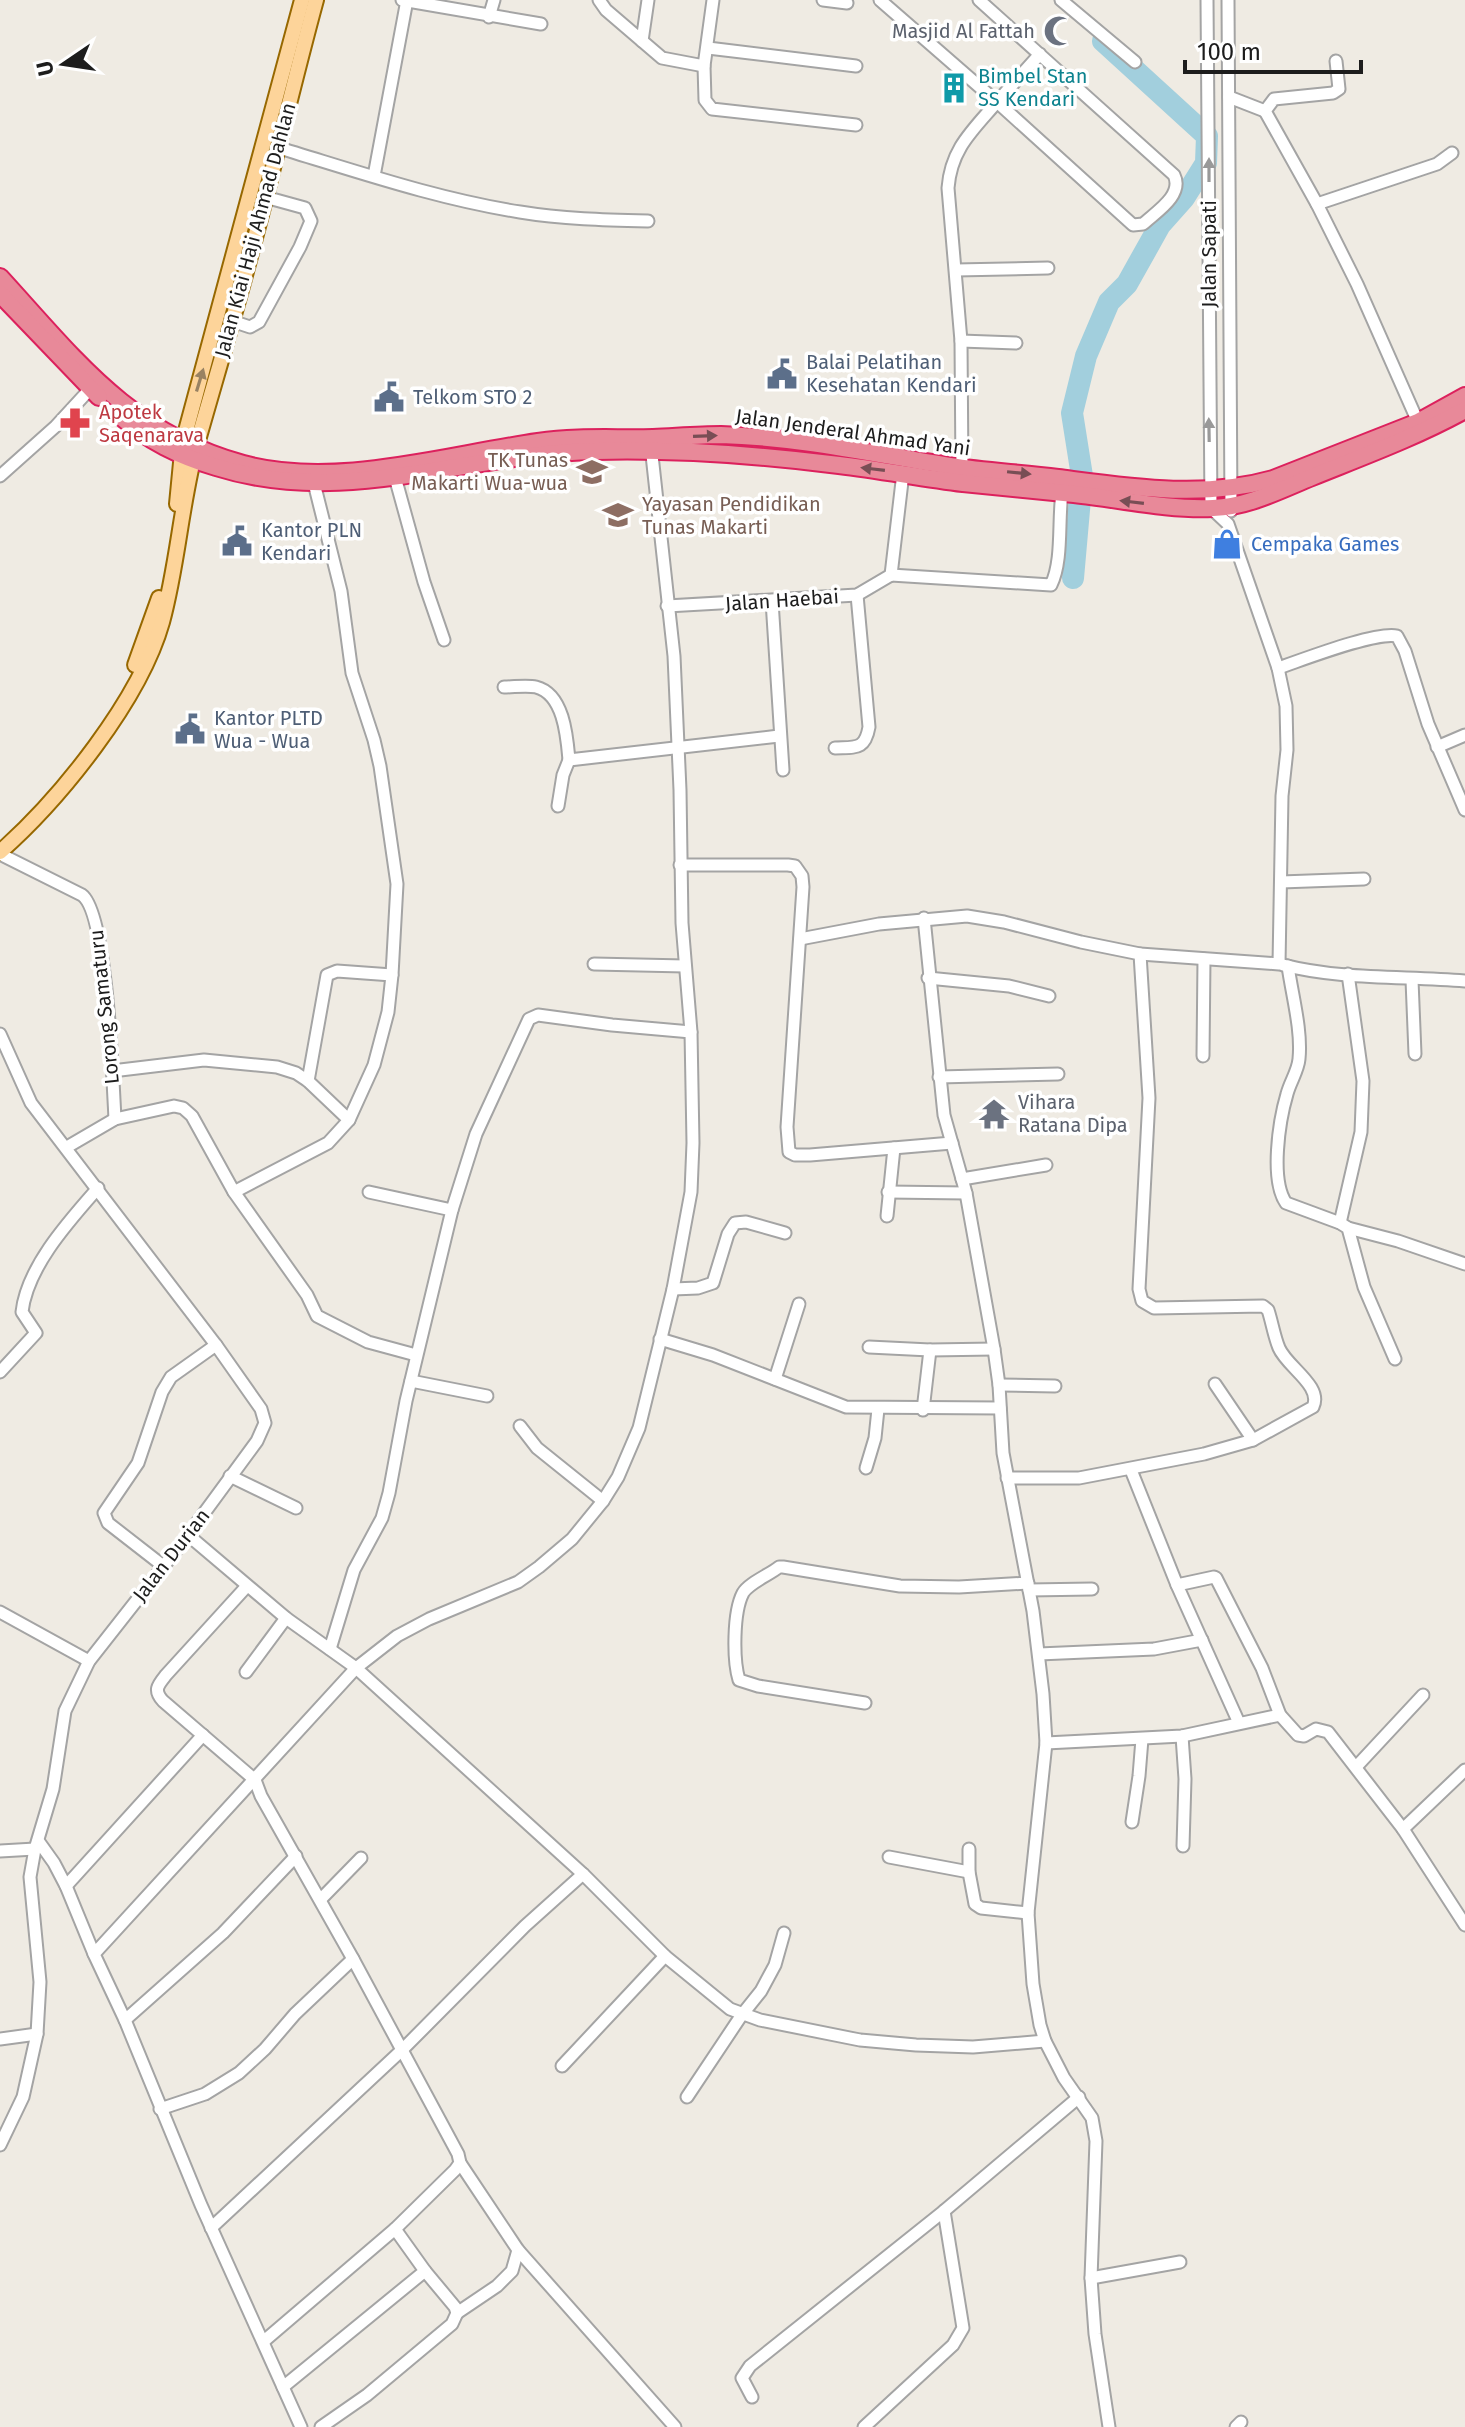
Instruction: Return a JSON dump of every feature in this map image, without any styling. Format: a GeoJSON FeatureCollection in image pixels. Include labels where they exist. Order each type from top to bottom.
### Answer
{"type":"FeatureCollection","features":[{"type":"Feature","properties":{"kind":"highway","name":"Jalan Jenderal Ahmad Yani"},"geometry":{"type":"LineString","coordinates":[[0,277],[120,403],[188,451],[266,481],[314,483],[395,477],[565,452],[722,435],[802,443],[962,475],[1079,489],[1169,506],[1211,508],[1262,498],[1384,449],[1465,410]]}},
{"type":"Feature","properties":{"kind":"highway","name":"Jalan Jenderal Ahmad Yani"},"geometry":{"type":"LineString","coordinates":[[0,294],[90,389],[154,442],[270,470],[335,472],[542,441],[596,438],[903,473],[962,475]]}},
{"type":"Feature","properties":{"kind":"highway","name":"Jalan Jenderal Ahmad Yani"},"geometry":{"type":"LineString","coordinates":[[1079,489],[1188,492],[1252,485],[1418,422],[1465,396]]}},
{"type":"Feature","properties":{"kind":"main road","name":"Jalan Kiai Haji Ahmad Dahlan"},"geometry":{"type":"LineString","coordinates":[[188,451],[302,0]]}},
{"type":"Feature","properties":{"kind":"main road","name":"Jalan Kiai Haji Ahmad Dahlan"},"geometry":{"type":"LineString","coordinates":[[188,451],[232,321],[316,0]]}},
{"type":"Feature","properties":{"kind":"main road"},"geometry":{"type":"LineString","coordinates":[[0,853],[70,779],[102,737],[153,646],[188,451]]}},
{"type":"Feature","properties":{"kind":"main road"},"geometry":{"type":"LineString","coordinates":[[0,845],[62,777],[110,710],[133,671],[162,602]]}},
{"type":"Feature","properties":{"kind":"street"},"geometry":{"type":"LineString","coordinates":[[374,176],[405,0],[541,24]]}},
{"type":"Feature","properties":{"kind":"street"},"geometry":{"type":"LineString","coordinates":[[489,17],[494,0]]}},
{"type":"Feature","properties":{"kind":"street"},"geometry":{"type":"LineString","coordinates":[[599,0],[606,10],[662,58],[704,66]]}},
{"type":"Feature","properties":{"kind":"street"},"geometry":{"type":"LineString","coordinates":[[642,41],[648,0]]}},
{"type":"Feature","properties":{"kind":"street"},"geometry":{"type":"LineString","coordinates":[[713,0],[704,66],[705,100],[712,109],[856,125]]}},
{"type":"Feature","properties":{"kind":"street"},"geometry":{"type":"LineString","coordinates":[[823,0],[847,3]]}},
{"type":"Feature","properties":{"kind":"street"},"geometry":{"type":"LineString","coordinates":[[880,0],[1133,225],[1143,224],[1176,190],[1174,175],[979,0]]}},
{"type":"Feature","properties":{"kind":"street"},"geometry":{"type":"LineString","coordinates":[[1061,0],[1135,62]]}},
{"type":"Feature","properties":{"kind":"street","name":"Jalan Sapati"},"geometry":{"type":"LineString","coordinates":[[1207,0],[1211,508]]}},
{"type":"Feature","properties":{"kind":"street","name":"Jalan Sapati"},"geometry":{"type":"LineString","coordinates":[[1228,0],[1230,487],[1233,506]]}},
{"type":"Feature","properties":{"kind":"street"},"geometry":{"type":"LineString","coordinates":[[1209,25],[1230,26]]}},
{"type":"Feature","properties":{"kind":"street"},"geometry":{"type":"LineString","coordinates":[[708,48],[856,66]]}},
{"type":"Feature","properties":{"kind":"street"},"geometry":{"type":"LineString","coordinates":[[962,475],[961,341],[948,188],[950,166],[963,142],[1040,54]]}},
{"type":"Feature","properties":{"kind":"street"},"geometry":{"type":"LineString","coordinates":[[1265,111],[1274,99],[1333,93],[1339,89],[1336,61]]}},
{"type":"Feature","properties":{"kind":"street"},"geometry":{"type":"LineString","coordinates":[[1229,97],[1265,111],[1357,284],[1418,422]]}},
{"type":"Feature","properties":{"kind":"street"},"geometry":{"type":"LineString","coordinates":[[276,147],[374,176],[518,212],[588,220],[648,221]]}},
{"type":"Feature","properties":{"kind":"street"},"geometry":{"type":"LineString","coordinates":[[1317,204],[1437,164],[1452,153]]}},
{"type":"Feature","properties":{"kind":"street"},"geometry":{"type":"LineString","coordinates":[[232,321],[250,327],[259,322],[311,221],[305,208],[265,197]]}},
{"type":"Feature","properties":{"kind":"street"},"geometry":{"type":"LineString","coordinates":[[956,270],[1048,268]]}},
{"type":"Feature","properties":{"kind":"street"},"geometry":{"type":"LineString","coordinates":[[961,341],[1016,343]]}},
{"type":"Feature","properties":{"kind":"street"},"geometry":{"type":"LineString","coordinates":[[0,476],[56,426],[90,389]]}},
{"type":"Feature","properties":{"kind":"street"},"geometry":{"type":"LineString","coordinates":[[94,1954],[356,1668],[397,1636],[429,1619],[518,1582],[572,1539],[618,1477],[639,1428],[673,1289],[693,1167],[691,1032],[680,865],[674,656],[651,445]]}},
{"type":"Feature","properties":{"kind":"street"},"geometry":{"type":"LineString","coordinates":[[903,473],[891,575],[1051,585],[1057,573],[1058,521],[1079,489]]}},
{"type":"Feature","properties":{"kind":"street"},"geometry":{"type":"LineString","coordinates":[[395,477],[424,582],[444,640]]}},
{"type":"Feature","properties":{"kind":"street"},"geometry":{"type":"LineString","coordinates":[[234,1192],[328,1143],[349,1120],[374,1065],[388,1012],[397,884],[380,766],[352,673],[341,591],[314,483]]}},
{"type":"Feature","properties":{"kind":"street"},"geometry":{"type":"LineString","coordinates":[[1228,524],[1233,506]]}},
{"type":"Feature","properties":{"kind":"street"},"geometry":{"type":"LineString","coordinates":[[1211,508],[1228,524],[1278,668],[1287,721],[1282,796],[1284,965],[1299,1051],[1281,1119],[1279,1190],[1286,1203],[1297,1209],[1465,1264]]}},
{"type":"Feature","properties":{"kind":"street","name":"Jalan Haebai"},"geometry":{"type":"LineString","coordinates":[[667,606],[857,595],[891,575]]}},
{"type":"Feature","properties":{"kind":"street"},"geometry":{"type":"LineString","coordinates":[[835,748],[864,744],[869,727],[857,595]]}},
{"type":"Feature","properties":{"kind":"street"},"geometry":{"type":"LineString","coordinates":[[772,601],[783,770]]}},
{"type":"Feature","properties":{"kind":"street"},"geometry":{"type":"LineString","coordinates":[[1278,668],[1357,643],[1397,636],[1405,651],[1437,747],[1465,810]]}},
{"type":"Feature","properties":{"kind":"street"},"geometry":{"type":"LineString","coordinates":[[504,687],[533,687],[545,692],[558,708],[565,724],[569,760],[558,806]]}},
{"type":"Feature","properties":{"kind":"street"},"geometry":{"type":"LineString","coordinates":[[1437,747],[1465,735]]}},
{"type":"Feature","properties":{"kind":"street"},"geometry":{"type":"LineString","coordinates":[[569,760],[779,736]]}},
{"type":"Feature","properties":{"kind":"street","name":"Lorong Samaturu"},"geometry":{"type":"LineString","coordinates":[[0,853],[82,895],[89,902],[101,948],[115,1119]]}},
{"type":"Feature","properties":{"kind":"street"},"geometry":{"type":"LineString","coordinates":[[680,865],[795,866],[802,876],[787,1127],[789,1152],[795,1155],[952,1143]]}},
{"type":"Feature","properties":{"kind":"street"},"geometry":{"type":"LineString","coordinates":[[1281,882],[1364,879]]}},
{"type":"Feature","properties":{"kind":"street"},"geometry":{"type":"LineString","coordinates":[[800,939],[924,918],[967,916],[1140,954],[1284,965],[1412,980],[1465,981]]}},
{"type":"Feature","properties":{"kind":"street"},"geometry":{"type":"LineString","coordinates":[[924,918],[944,1115],[966,1193],[994,1349],[1007,1478],[1039,1654],[1046,1743],[1028,1913],[1033,1984],[1045,2041],[1064,2078],[1092,2118],[1096,2141],[1091,2278],[1095,2334],[1109,2427]]}},
{"type":"Feature","properties":{"kind":"street"},"geometry":{"type":"LineString","coordinates":[[1007,1478],[1079,1478],[1204,1454],[1253,1440],[1313,1407],[1317,1397],[1284,1357],[1268,1310],[1259,1305],[1154,1308],[1142,1301],[1139,1289],[1149,1098],[1140,954]]}},
{"type":"Feature","properties":{"kind":"street"},"geometry":{"type":"LineString","coordinates":[[1203,1056],[1204,959]]}},
{"type":"Feature","properties":{"kind":"street"},"geometry":{"type":"LineString","coordinates":[[594,964],[685,966]]}},
{"type":"Feature","properties":{"kind":"street"},"geometry":{"type":"LineString","coordinates":[[308,1081],[329,974],[337,971],[392,975]]}},
{"type":"Feature","properties":{"kind":"street"},"geometry":{"type":"LineString","coordinates":[[1348,974],[1363,1081],[1361,1132],[1344,1226],[1364,1287],[1395,1359]]}},
{"type":"Feature","properties":{"kind":"street"},"geometry":{"type":"LineString","coordinates":[[928,978],[1009,986],[1049,996]]}},
{"type":"Feature","properties":{"kind":"street"},"geometry":{"type":"LineString","coordinates":[[1412,980],[1415,1054]]}},
{"type":"Feature","properties":{"kind":"street"},"geometry":{"type":"LineString","coordinates":[[330,1649],[354,1570],[382,1518],[416,1355],[452,1210],[485,1112],[522,1033],[533,1016],[691,1032]]}},
{"type":"Feature","properties":{"kind":"street","name":"Jalan Durian"},"geometry":{"type":"LineString","coordinates":[[0,1034],[31,1103],[216,1345],[265,1417],[257,1441],[89,1661],[61,1721],[53,1789],[30,1877],[40,1982],[37,2034],[23,2097],[0,2145]]}},
{"type":"Feature","properties":{"kind":"street"},"geometry":{"type":"LineString","coordinates":[[112,1071],[179,1062],[219,1061],[277,1067],[308,1081],[349,1120]]}},
{"type":"Feature","properties":{"kind":"street"},"geometry":{"type":"LineString","coordinates":[[939,1077],[1058,1074]]}},
{"type":"Feature","properties":{"kind":"street"},"geometry":{"type":"LineString","coordinates":[[67,1147],[115,1119],[174,1106],[188,1111],[234,1192],[307,1295],[317,1316],[368,1342],[416,1355]]}},
{"type":"Feature","properties":{"kind":"street"},"geometry":{"type":"LineString","coordinates":[[887,1216],[894,1148]]}},
{"type":"Feature","properties":{"kind":"street"},"geometry":{"type":"LineString","coordinates":[[962,1179],[1046,1165]]}},
{"type":"Feature","properties":{"kind":"street"},"geometry":{"type":"LineString","coordinates":[[0,1372],[36,1333],[22,1314],[30,1281],[58,1237],[98,1188]]}},
{"type":"Feature","properties":{"kind":"street"},"geometry":{"type":"LineString","coordinates":[[369,1192],[452,1210]]}},
{"type":"Feature","properties":{"kind":"street"},"geometry":{"type":"LineString","coordinates":[[888,1192],[966,1193]]}},
{"type":"Feature","properties":{"kind":"street"},"geometry":{"type":"LineString","coordinates":[[673,1289],[698,1288],[713,1283],[728,1234],[735,1223],[746,1222],[785,1233]]}},
{"type":"Feature","properties":{"kind":"street"},"geometry":{"type":"LineString","coordinates":[[775,1379],[799,1304]]}},
{"type":"Feature","properties":{"kind":"street"},"geometry":{"type":"LineString","coordinates":[[660,1339],[713,1355],[846,1407],[923,1410],[1000,1408]]}},
{"type":"Feature","properties":{"kind":"street"},"geometry":{"type":"LineString","coordinates":[[162,1565],[108,1523],[104,1513],[138,1463],[166,1385],[180,1370],[216,1345]]}},
{"type":"Feature","properties":{"kind":"street"},"geometry":{"type":"LineString","coordinates":[[869,1347],[994,1349]]}},
{"type":"Feature","properties":{"kind":"street"},"geometry":{"type":"LineString","coordinates":[[923,1410],[930,1350]]}},
{"type":"Feature","properties":{"kind":"street"},"geometry":{"type":"LineString","coordinates":[[411,1381],[487,1396]]}},
{"type":"Feature","properties":{"kind":"street"},"geometry":{"type":"LineString","coordinates":[[1215,1384],[1253,1440]]}},
{"type":"Feature","properties":{"kind":"street"},"geometry":{"type":"LineString","coordinates":[[999,1385],[1055,1386]]}},
{"type":"Feature","properties":{"kind":"street"},"geometry":{"type":"LineString","coordinates":[[866,1468],[875,1438],[878,1409]]}},
{"type":"Feature","properties":{"kind":"street"},"geometry":{"type":"LineString","coordinates":[[520,1426],[537,1448],[603,1501]]}},
{"type":"Feature","properties":{"kind":"street"},"geometry":{"type":"LineString","coordinates":[[1131,1470],[1177,1585],[1239,1723]]}},
{"type":"Feature","properties":{"kind":"street"},"geometry":{"type":"LineString","coordinates":[[230,1476],[296,1508]]}},
{"type":"Feature","properties":{"kind":"street"},"geometry":{"type":"LineString","coordinates":[[188,1535],[286,1618],[356,1668],[583,1874],[665,1956],[741,2016],[860,2040],[916,2045],[973,2047],[1045,2041]]}},
{"type":"Feature","properties":{"kind":"street"},"geometry":{"type":"LineString","coordinates":[[865,1703],[758,1686],[739,1680],[737,1616],[743,1593],[779,1567],[900,1586],[1092,1589]]}},
{"type":"Feature","properties":{"kind":"street"},"geometry":{"type":"LineString","coordinates":[[1177,1585],[1216,1578],[1262,1668],[1280,1715],[1298,1735],[1304,1736],[1316,1729],[1328,1732],[1403,1829],[1465,1923]]}},
{"type":"Feature","properties":{"kind":"street"},"geometry":{"type":"LineString","coordinates":[[247,1586],[156,1687],[157,1692],[163,1701],[255,1780],[458,2154],[460,2163],[518,2250],[675,2427]]}},
{"type":"Feature","properties":{"kind":"street"},"geometry":{"type":"LineString","coordinates":[[0,1612],[89,1661]]}},
{"type":"Feature","properties":{"kind":"street"},"geometry":{"type":"LineString","coordinates":[[246,1672],[286,1618]]}},
{"type":"Feature","properties":{"kind":"street"},"geometry":{"type":"LineString","coordinates":[[1039,1654],[1154,1649],[1202,1640]]}},
{"type":"Feature","properties":{"kind":"street"},"geometry":{"type":"LineString","coordinates":[[1356,1767],[1423,1695]]}},
{"type":"Feature","properties":{"kind":"street"},"geometry":{"type":"LineString","coordinates":[[1046,1743],[1182,1736],[1280,1715]]}},
{"type":"Feature","properties":{"kind":"street"},"geometry":{"type":"LineString","coordinates":[[66,1886],[203,1735]]}},
{"type":"Feature","properties":{"kind":"street"},"geometry":{"type":"LineString","coordinates":[[1182,1736],[1185,1779],[1183,1846]]}},
{"type":"Feature","properties":{"kind":"street"},"geometry":{"type":"LineString","coordinates":[[1132,1822],[1142,1739]]}},
{"type":"Feature","properties":{"kind":"street"},"geometry":{"type":"LineString","coordinates":[[1403,1829],[1465,1770]]}},
{"type":"Feature","properties":{"kind":"street"},"geometry":{"type":"LineString","coordinates":[[0,1851],[37,1846],[54,1863],[125,2020],[211,2228],[301,2427]]}},
{"type":"Feature","properties":{"kind":"street"},"geometry":{"type":"LineString","coordinates":[[969,1849],[969,1872],[975,1904],[981,1908],[1028,1913]]}},
{"type":"Feature","properties":{"kind":"street"},"geometry":{"type":"LineString","coordinates":[[125,2020],[223,1933],[296,1856]]}},
{"type":"Feature","properties":{"kind":"street"},"geometry":{"type":"LineString","coordinates":[[889,1857],[969,1872]]}},
{"type":"Feature","properties":{"kind":"street"},"geometry":{"type":"LineString","coordinates":[[321,1899],[361,1858]]}},
{"type":"Feature","properties":{"kind":"street"},"geometry":{"type":"LineString","coordinates":[[211,2228],[402,2050],[525,1926],[583,1874]]}},
{"type":"Feature","properties":{"kind":"street"},"geometry":{"type":"LineString","coordinates":[[687,2097],[768,1978],[784,1933]]}},
{"type":"Feature","properties":{"kind":"street"},"geometry":{"type":"LineString","coordinates":[[562,2066],[665,1956]]}},
{"type":"Feature","properties":{"kind":"street"},"geometry":{"type":"LineString","coordinates":[[160,2109],[205,2094],[239,2073],[353,1959]]}},
{"type":"Feature","properties":{"kind":"street"},"geometry":{"type":"LineString","coordinates":[[0,2039],[37,2034]]}},
{"type":"Feature","properties":{"kind":"street"},"geometry":{"type":"LineString","coordinates":[[752,2397],[742,2378],[750,2366],[944,2211],[1079,2097]]}},
{"type":"Feature","properties":{"kind":"street"},"geometry":{"type":"LineString","coordinates":[[264,2341],[395,2229],[460,2163]]}},
{"type":"Feature","properties":{"kind":"street"},"geometry":{"type":"LineString","coordinates":[[864,2427],[953,2345],[963,2328],[944,2211]]}},
{"type":"Feature","properties":{"kind":"street"},"geometry":{"type":"LineString","coordinates":[[395,2229],[425,2271],[449,2297],[457,2313]]}},
{"type":"Feature","properties":{"kind":"street"},"geometry":{"type":"LineString","coordinates":[[321,2427],[367,2395],[452,2324],[457,2313],[471,2307],[505,2278],[512,2271],[518,2250]]}},
{"type":"Feature","properties":{"kind":"street"},"geometry":{"type":"LineString","coordinates":[[1091,2278],[1180,2262]]}},
{"type":"Feature","properties":{"kind":"street"},"geometry":{"type":"LineString","coordinates":[[283,2387],[425,2271]]}},
{"type":"Feature","properties":{"kind":"waterway"},"geometry":{"type":"LineString","coordinates":[[1073,578],[1082,476],[1072,413],[1086,356],[1109,302],[1127,284],[1160,225],[1184,198],[1206,163],[1207,136],[1103,41]]}},
{"type":"Feature","properties":{"kind":"place","name":"Masjid Al Fattah"},"geometry":{"type":"Point","coordinates":[1059,31]}},
{"type":"Feature","properties":{"kind":"place","name":"Bimbel Stan SS Kendari"},"geometry":{"type":"Point","coordinates":[954,88]}},
{"type":"Feature","properties":{"kind":"place","name":"Balai Pelatihan Kesehatan Kendari"},"geometry":{"type":"Point","coordinates":[782,374]}},
{"type":"Feature","properties":{"kind":"place","name":"Telkom STO 2"},"geometry":{"type":"Point","coordinates":[389,397]}},
{"type":"Feature","properties":{"kind":"place","name":"Apotek Saqenarava"},"geometry":{"type":"Point","coordinates":[75,423]}},
{"type":"Feature","properties":{"kind":"place","name":"TK Tunas Makarti Wua-wua"},"geometry":{"type":"Point","coordinates":[592,472]}},
{"type":"Feature","properties":{"kind":"place","name":"Yayasan Pendidikan Tunas Makarti"},"geometry":{"type":"Point","coordinates":[618,515]}},
{"type":"Feature","properties":{"kind":"place","name":"Kantor PLN Kendari"},"geometry":{"type":"Point","coordinates":[237,541]}},
{"type":"Feature","properties":{"kind":"place","name":"Cempaka Games"},"geometry":{"type":"Point","coordinates":[1227,544]}},
{"type":"Feature","properties":{"kind":"place","name":"Kantor PLTD Wua - Wua"},"geometry":{"type":"Point","coordinates":[190,729]}},
{"type":"Feature","properties":{"kind":"place","name":"Vihara Ratana Dipa"},"geometry":{"type":"Point","coordinates":[994,1114]}}]}
